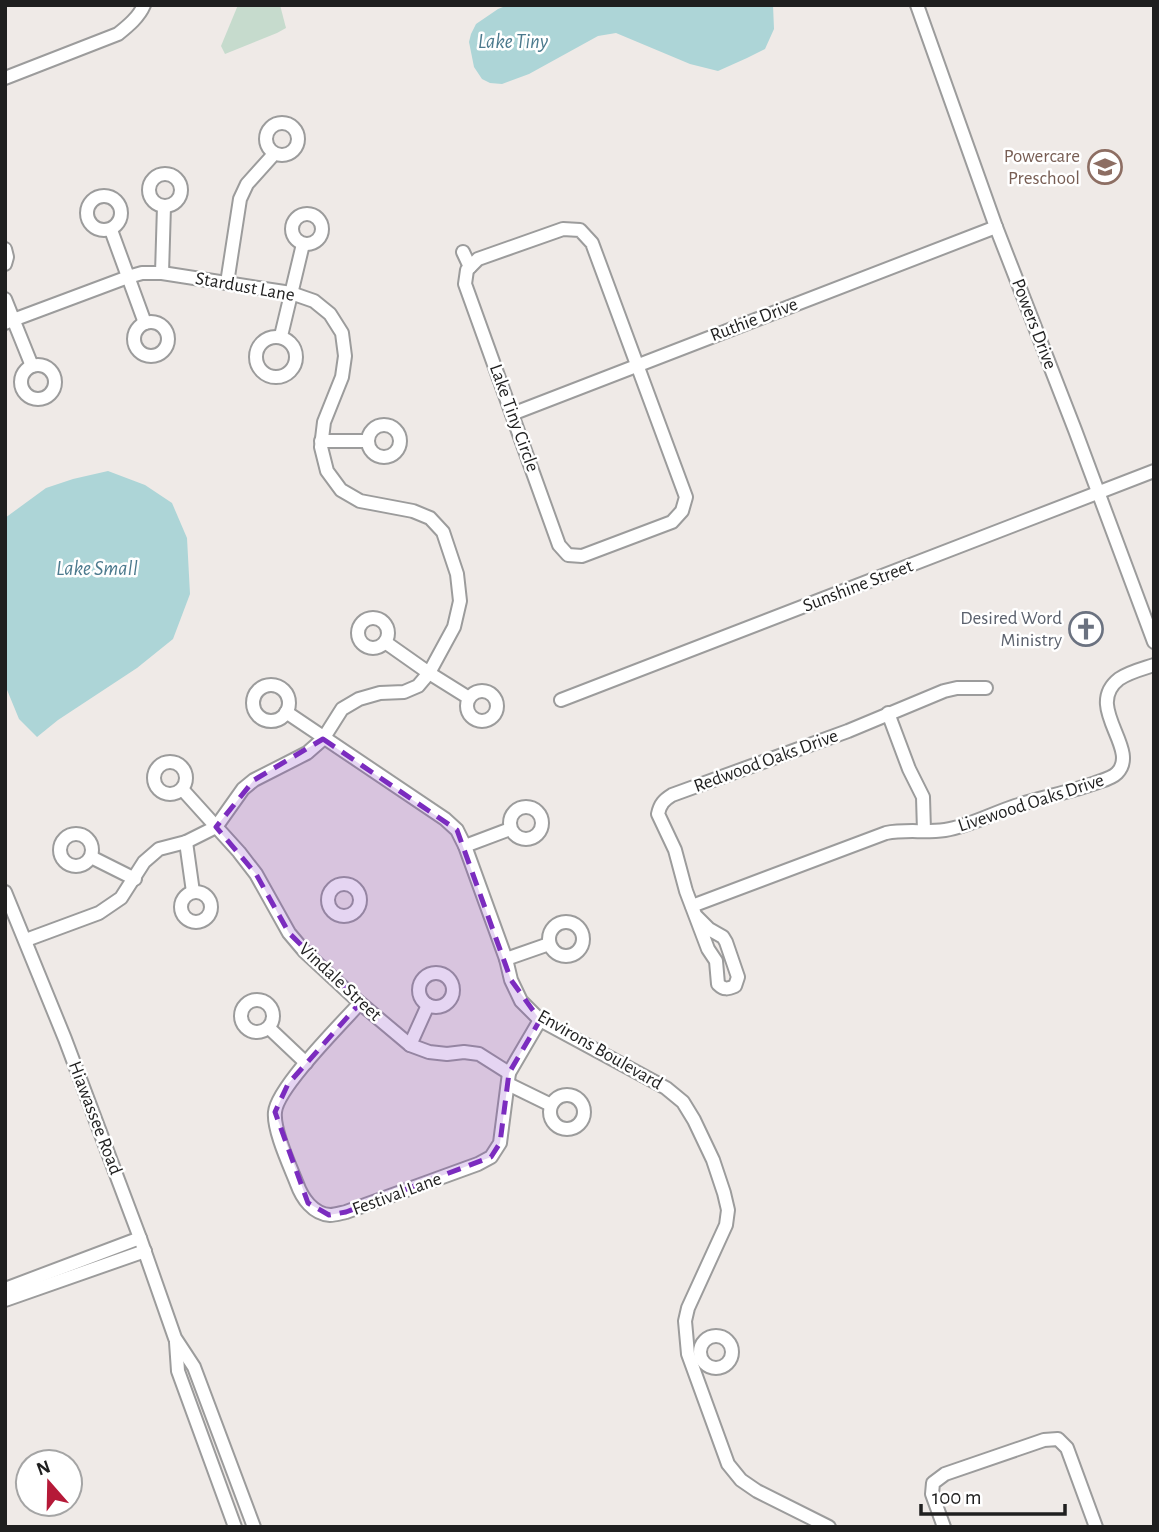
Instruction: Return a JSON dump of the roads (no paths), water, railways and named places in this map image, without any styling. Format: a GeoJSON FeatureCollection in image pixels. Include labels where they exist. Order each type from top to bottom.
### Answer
{"type":"FeatureCollection","features":[{"type":"Feature","properties":{"kind":"street"},"geometry":{"type":"LineString","coordinates":[[5,78],[118,34],[129,25],[144,5]]}},
{"type":"Feature","properties":{"kind":"street","name":"Powers Drive"},"geometry":{"type":"LineString","coordinates":[[917,5],[996,227],[1154,642]]}},
{"type":"Feature","properties":{"kind":"street"},"geometry":{"type":"LineString","coordinates":[[227,283],[240,199],[247,184],[274,154]]}},
{"type":"Feature","properties":{"kind":"street"},"geometry":{"type":"LineString","coordinates":[[162,273],[164,206]]}},
{"type":"Feature","properties":{"kind":"street","name":"Ruthie Drive"},"geometry":{"type":"LineString","coordinates":[[512,414],[996,227]]}},
{"type":"Feature","properties":{"kind":"street","name":"Lake Tiny Circle"},"geometry":{"type":"LineString","coordinates":[[563,229],[580,230],[592,243],[638,365],[686,497],[682,511],[672,522],[582,556],[568,555],[559,545],[465,284],[467,270],[478,259],[563,229]]}},
{"type":"Feature","properties":{"kind":"street"},"geometry":{"type":"LineString","coordinates":[[110,230],[145,323]]}},
{"type":"Feature","properties":{"kind":"street"},"geometry":{"type":"LineString","coordinates":[[281,337],[303,244]]}},
{"type":"Feature","properties":{"kind":"street"},"geometry":{"type":"LineString","coordinates":[[5,249],[5,264]]}},
{"type":"Feature","properties":{"kind":"street"},"geometry":{"type":"LineString","coordinates":[[463,252],[470,267]]}},
{"type":"Feature","properties":{"kind":"street","name":"Stardust Lane"},"geometry":{"type":"LineString","coordinates":[[9,322],[142,273],[162,273],[290,293],[314,301],[330,314],[344,341],[342,377],[324,422],[321,441],[327,471],[341,490],[360,501],[430,517],[443,532],[457,574],[460,601],[454,627],[429,673],[418,686],[404,692],[380,693],[359,699],[342,709],[323,738],[307,753],[254,780],[243,789],[216,827],[186,842],[159,849],[144,862],[121,898],[99,914],[26,940]]}},
{"type":"Feature","properties":{"kind":"street"},"geometry":{"type":"LineString","coordinates":[[5,299],[9,322],[32,366]]}},
{"type":"Feature","properties":{"kind":"street"},"geometry":{"type":"LineString","coordinates":[[321,441],[368,441]]}},
{"type":"Feature","properties":{"kind":"street","name":"Sunshine Street"},"geometry":{"type":"LineString","coordinates":[[561,700],[1154,471]]}},
{"type":"Feature","properties":{"kind":"street"},"geometry":{"type":"LineString","coordinates":[[385,642],[469,698]]}},
{"type":"Feature","properties":{"kind":"street","name":"Livewood Oaks Drive"},"geometry":{"type":"LineString","coordinates":[[694,911],[886,833],[900,830],[942,831],[960,827],[1014,806],[1074,791],[1110,777],[1117,773],[1123,757],[1107,709],[1110,688],[1127,674],[1154,665]]}},
{"type":"Feature","properties":{"kind":"street","name":"Redwood Oaks Drive"},"geometry":{"type":"LineString","coordinates":[[694,911],[709,929],[723,937],[726,942],[738,976],[735,986],[729,989],[718,984],[716,961],[708,949],[694,911],[675,850],[658,814],[664,800],[848,731],[944,691],[986,688]]}},
{"type":"Feature","properties":{"kind":"street","name":"Environs Boulevard"},"geometry":{"type":"LineString","coordinates":[[286,712],[445,819],[457,830],[506,959],[511,980],[521,1000],[540,1020],[666,1088],[682,1102],[694,1120],[713,1160],[728,1210],[726,1226],[688,1308],[685,1321],[688,1354],[697,1361],[728,1464],[741,1480],[757,1491],[829,1527]]}},
{"type":"Feature","properties":{"kind":"street"},"geometry":{"type":"LineString","coordinates":[[888,713],[909,769],[923,797],[924,831]]}},
{"type":"Feature","properties":{"kind":"street","name":"Vindale Street"},"geometry":{"type":"LineString","coordinates":[[181,789],[256,874],[289,933],[305,952],[360,1003],[410,1045],[429,1052],[479,1054],[508,1078],[551,1105]]}},
{"type":"Feature","properties":{"kind":"street"},"geometry":{"type":"LineString","coordinates":[[465,846],[510,829]]}},
{"type":"Feature","properties":{"kind":"street"},"geometry":{"type":"LineString","coordinates":[[186,842],[193,892]]}},
{"type":"Feature","properties":{"kind":"street"},"geometry":{"type":"LineString","coordinates":[[91,857],[135,878]]}},
{"type":"Feature","properties":{"kind":"street","name":"Hiawassee Road"},"geometry":{"type":"LineString","coordinates":[[5,881],[11,919],[26,940],[145,1251],[175,1338],[178,1371],[235,1527]]}},
{"type":"Feature","properties":{"kind":"street"},"geometry":{"type":"LineString","coordinates":[[506,959],[549,944]]}},
{"type":"Feature","properties":{"kind":"street","name":"Festival Lane"},"geometry":{"type":"LineString","coordinates":[[360,1003],[288,1084],[275,1112],[276,1126],[300,1193],[319,1212],[329,1215],[346,1212],[491,1157],[500,1143],[508,1078],[540,1020]]}},
{"type":"Feature","properties":{"kind":"street"},"geometry":{"type":"LineString","coordinates":[[410,1045],[428,1005]]}},
{"type":"Feature","properties":{"kind":"street"},"geometry":{"type":"LineString","coordinates":[[269,1028],[306,1063]]}},
{"type":"Feature","properties":{"kind":"street"},"geometry":{"type":"LineString","coordinates":[[5,1289],[140,1238]]}},
{"type":"Feature","properties":{"kind":"street"},"geometry":{"type":"LineString","coordinates":[[5,1300],[145,1251]]}},
{"type":"Feature","properties":{"kind":"street","name":"Hiawassee Road"},"geometry":{"type":"LineString","coordinates":[[175,1338],[194,1367],[254,1527]]}},
{"type":"Feature","properties":{"kind":"street"},"geometry":{"type":"LineString","coordinates":[[944,1527],[932,1494],[933,1483],[945,1474],[1044,1440],[1058,1440],[1067,1448],[1096,1527]]}},
{"type":"Feature","properties":{"kind":"water","name":"Lake Tiny"},"geometry":{"type":"Polygon","coordinates":[[[508,5],[773,5],[774,29],[765,49],[718,71],[690,64],[616,33],[598,36],[529,74],[502,84],[490,83],[482,79],[474,67],[469,42],[476,24],[508,5]]]}},
{"type":"Feature","properties":{"kind":"water","name":"Lake Small"},"geometry":{"type":"Polygon","coordinates":[[[108,471],[145,485],[172,503],[187,538],[190,594],[173,639],[137,668],[37,737],[19,719],[5,685],[5,518],[46,488],[108,471]]]}},
{"type":"Feature","properties":{"kind":"place","name":"Powercare Preschool"},"geometry":{"type":"Point","coordinates":[1105,167]}},
{"type":"Feature","properties":{"kind":"place","name":"Desired Word Ministry"},"geometry":{"type":"Point","coordinates":[1086,629]}}]}
